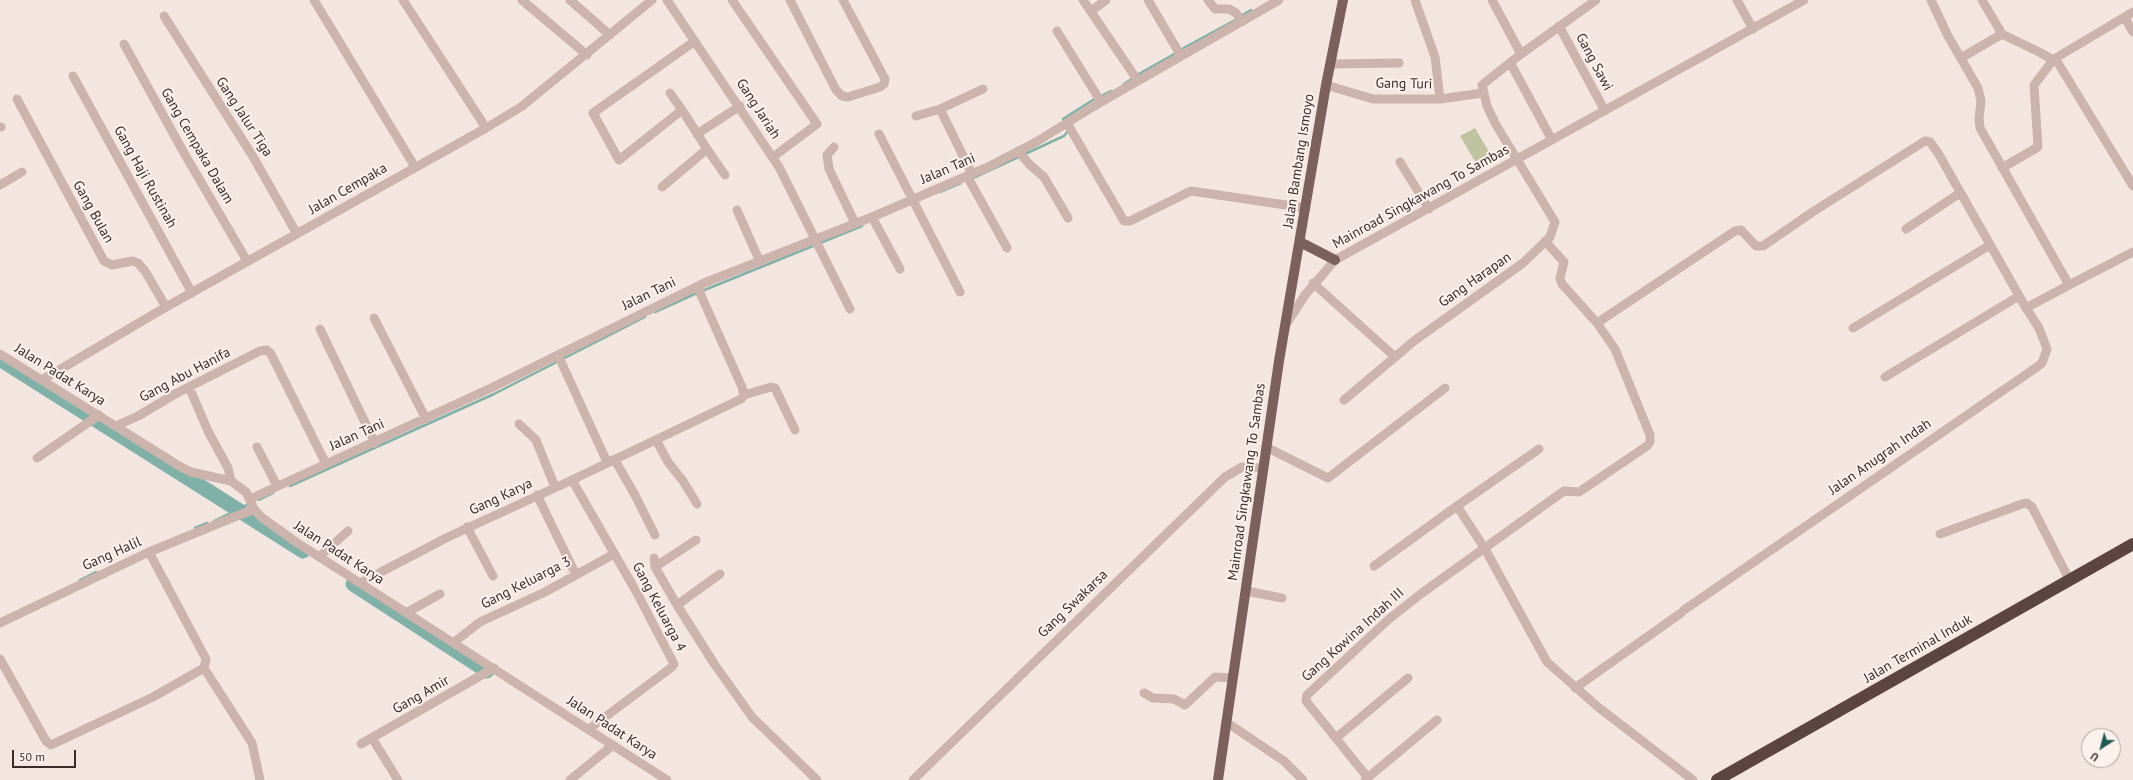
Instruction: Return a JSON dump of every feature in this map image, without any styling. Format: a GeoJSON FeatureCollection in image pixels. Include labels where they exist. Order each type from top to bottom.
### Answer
{"type":"FeatureCollection","features":[{"type":"Feature","properties":{"kind":"highway","name":"Jalan Terminal Induk"},"geometry":{"type":"LineString","coordinates":[[1717,780],[2133,544]]}},
{"type":"Feature","properties":{"kind":"main road","name":"Jalan Bambang Ismoyo"},"geometry":{"type":"LineString","coordinates":[[1285,327],[1326,84],[1343,0]]}},
{"type":"Feature","properties":{"kind":"main road"},"geometry":{"type":"LineString","coordinates":[[1300,242],[1335,260]]}},
{"type":"Feature","properties":{"kind":"main road","name":"Mainroad Singkawang To Sambas"},"geometry":{"type":"LineString","coordinates":[[1218,780],[1226,722],[1230,677],[1246,591],[1257,468],[1266,447],[1285,327]]}},
{"type":"Feature","properties":{"kind":"street"},"geometry":{"type":"LineString","coordinates":[[314,0],[415,167]]}},
{"type":"Feature","properties":{"kind":"street"},"geometry":{"type":"LineString","coordinates":[[403,0],[486,128]]}},
{"type":"Feature","properties":{"kind":"street"},"geometry":{"type":"LineString","coordinates":[[522,0],[587,55]]}},
{"type":"Feature","properties":{"kind":"street"},"geometry":{"type":"LineString","coordinates":[[570,0],[610,35]]}},
{"type":"Feature","properties":{"kind":"street","name":"Jalan Cempaka"},"geometry":{"type":"LineString","coordinates":[[42,380],[166,307],[521,107],[587,55],[652,0]]}},
{"type":"Feature","properties":{"kind":"street","name":"Gang Jariah"},"geometry":{"type":"LineString","coordinates":[[667,0],[773,157],[818,242],[850,309]]}},
{"type":"Feature","properties":{"kind":"street"},"geometry":{"type":"LineString","coordinates":[[732,0],[817,124],[773,157]]}},
{"type":"Feature","properties":{"kind":"street"},"geometry":{"type":"LineString","coordinates":[[790,0],[836,90],[842,96],[848,97],[880,87],[884,84],[885,79],[842,0]]}},
{"type":"Feature","properties":{"kind":"street"},"geometry":{"type":"LineString","coordinates":[[1083,0],[1135,76]]}},
{"type":"Feature","properties":{"kind":"street"},"geometry":{"type":"LineString","coordinates":[[1091,11],[1106,0]]}},
{"type":"Feature","properties":{"kind":"street"},"geometry":{"type":"LineString","coordinates":[[1148,0],[1179,51]]}},
{"type":"Feature","properties":{"kind":"street"},"geometry":{"type":"LineString","coordinates":[[1208,0],[1215,9],[1229,9],[1240,19]]}},
{"type":"Feature","properties":{"kind":"street","name":"Jalan Tani"},"geometry":{"type":"LineString","coordinates":[[252,505],[277,486],[375,443],[760,262],[818,242],[855,223],[873,220],[913,204],[1068,126],[1135,76],[1179,51],[1278,0]]}},
{"type":"Feature","properties":{"kind":"street"},"geometry":{"type":"LineString","coordinates":[[1415,0],[1434,57],[1440,99]]}},
{"type":"Feature","properties":{"kind":"street"},"geometry":{"type":"LineString","coordinates":[[1492,0],[1521,54],[1486,80],[1482,85],[1483,93],[1495,123],[1518,160]]}},
{"type":"Feature","properties":{"kind":"street","name":"Gang Sawi"},"geometry":{"type":"LineString","coordinates":[[1521,54],[1596,0]]}},
{"type":"Feature","properties":{"kind":"street"},"geometry":{"type":"LineString","coordinates":[[1737,0],[1753,29]]}},
{"type":"Feature","properties":{"kind":"street","name":"Mainroad Singkawang To Sambas"},"geometry":{"type":"LineString","coordinates":[[1285,327],[1313,283],[1335,260],[1518,160],[1804,0]]}},
{"type":"Feature","properties":{"kind":"street"},"geometry":{"type":"LineString","coordinates":[[1931,0],[1978,88],[1981,100],[1979,119],[1980,128],[2069,285]]}},
{"type":"Feature","properties":{"kind":"street"},"geometry":{"type":"LineString","coordinates":[[1982,0],[2002,34],[2054,59],[2073,84],[2133,186]]}},
{"type":"Feature","properties":{"kind":"street"},"geometry":{"type":"LineString","coordinates":[[2002,168],[2038,147],[2034,85],[2054,59],[2133,12]]}},
{"type":"Feature","properties":{"kind":"street","name":"Gang Jalur Tiga"},"geometry":{"type":"LineString","coordinates":[[164,16],[259,166],[296,234]]}},
{"type":"Feature","properties":{"kind":"street"},"geometry":{"type":"LineString","coordinates":[[2125,18],[2133,32]]}},
{"type":"Feature","properties":{"kind":"street","name":"Gang Sawi"},"geometry":{"type":"LineString","coordinates":[[1559,26],[1604,111]]}},
{"type":"Feature","properties":{"kind":"street"},"geometry":{"type":"LineString","coordinates":[[1056,31],[1101,102]]}},
{"type":"Feature","properties":{"kind":"street"},"geometry":{"type":"LineString","coordinates":[[1962,58],[2002,34]]}},
{"type":"Feature","properties":{"kind":"street"},"geometry":{"type":"LineString","coordinates":[[682,110],[619,160],[593,113],[695,41]]}},
{"type":"Feature","properties":{"kind":"street","name":"Gang Cempaka Dalam"},"geometry":{"type":"LineString","coordinates":[[124,44],[154,101],[247,261]]}},
{"type":"Feature","properties":{"kind":"street"},"geometry":{"type":"LineString","coordinates":[[1330,64],[1399,63]]}},
{"type":"Feature","properties":{"kind":"street"},"geometry":{"type":"LineString","coordinates":[[1512,66],[1552,140]]}},
{"type":"Feature","properties":{"kind":"street","name":"Gang Haji Rustinah"},"geometry":{"type":"LineString","coordinates":[[73,76],[192,293]]}},
{"type":"Feature","properties":{"kind":"street","name":"Gang Turi"},"geometry":{"type":"LineString","coordinates":[[1326,84],[1373,98],[1413,100],[1440,99],[1483,93]]}},
{"type":"Feature","properties":{"kind":"street"},"geometry":{"type":"LineString","coordinates":[[916,116],[940,109],[983,89]]}},
{"type":"Feature","properties":{"kind":"street"},"geometry":{"type":"LineString","coordinates":[[670,92],[725,175]]}},
{"type":"Feature","properties":{"kind":"street","name":"Gang Bulan"},"geometry":{"type":"LineString","coordinates":[[17,99],[104,261],[112,265],[132,261],[138,263],[143,267],[166,307]]}},
{"type":"Feature","properties":{"kind":"street"},"geometry":{"type":"LineString","coordinates":[[697,134],[740,106]]}},
{"type":"Feature","properties":{"kind":"street"},"geometry":{"type":"LineString","coordinates":[[940,109],[970,175],[1007,248]]}},
{"type":"Feature","properties":{"kind":"street"},"geometry":{"type":"LineString","coordinates":[[1068,126],[1124,220],[1130,221],[1176,200],[1191,191],[1306,208]]}},
{"type":"Feature","properties":{"kind":"street"},"geometry":{"type":"LineString","coordinates":[[879,134],[913,204],[960,292]]}},
{"type":"Feature","properties":{"kind":"street","name":"Jalan Anugrah Indah"},"geometry":{"type":"LineString","coordinates":[[1575,688],[1682,611],[2037,367],[2042,363],[2047,349],[2039,328],[2019,296],[1933,144],[1929,141],[1922,142],[1763,246],[1756,246],[1741,230],[1735,231],[1597,323]]}},
{"type":"Feature","properties":{"kind":"street"},"geometry":{"type":"LineString","coordinates":[[834,147],[827,155],[829,169],[855,223]]}},
{"type":"Feature","properties":{"kind":"street"},"geometry":{"type":"LineString","coordinates":[[662,187],[707,149]]}},
{"type":"Feature","properties":{"kind":"street"},"geometry":{"type":"LineString","coordinates":[[1018,151],[1030,166],[1044,177],[1068,218]]}},
{"type":"Feature","properties":{"kind":"street","name":"Gang Harapan"},"geometry":{"type":"LineString","coordinates":[[1344,400],[1394,356],[1457,309],[1523,263],[1550,237],[1555,222],[1518,160]]}},
{"type":"Feature","properties":{"kind":"street"},"geometry":{"type":"LineString","coordinates":[[1400,162],[1429,209]]}},
{"type":"Feature","properties":{"kind":"street"},"geometry":{"type":"LineString","coordinates":[[0,185],[22,172]]}},
{"type":"Feature","properties":{"kind":"street"},"geometry":{"type":"LineString","coordinates":[[1906,229],[1960,193]]}},
{"type":"Feature","properties":{"kind":"street"},"geometry":{"type":"LineString","coordinates":[[737,210],[760,262]]}},
{"type":"Feature","properties":{"kind":"street"},"geometry":{"type":"LineString","coordinates":[[873,220],[900,269]]}},
{"type":"Feature","properties":{"kind":"street"},"geometry":{"type":"LineString","coordinates":[[1545,241],[1564,262],[1560,278],[1562,284],[1597,323]]}},
{"type":"Feature","properties":{"kind":"street"},"geometry":{"type":"LineString","coordinates":[[1853,328],[1990,245]]}},
{"type":"Feature","properties":{"kind":"street"},"geometry":{"type":"LineString","coordinates":[[2026,308],[2133,252]]}},
{"type":"Feature","properties":{"kind":"street"},"geometry":{"type":"LineString","coordinates":[[1313,283],[1394,356]]}},
{"type":"Feature","properties":{"kind":"street"},"geometry":{"type":"LineString","coordinates":[[701,289],[744,395]]}},
{"type":"Feature","properties":{"kind":"street"},"geometry":{"type":"LineString","coordinates":[[1885,377],[2019,296]]}},
{"type":"Feature","properties":{"kind":"street"},"geometry":{"type":"LineString","coordinates":[[374,318],[426,419]]}},
{"type":"Feature","properties":{"kind":"street","name":"Gang Kowina Indah III"},"geometry":{"type":"LineString","coordinates":[[1366,779],[1336,738],[1306,701],[1307,695],[1404,607],[1564,491],[1579,492],[1650,442],[1650,435],[1615,349],[1597,323]]}},
{"type":"Feature","properties":{"kind":"street"},"geometry":{"type":"LineString","coordinates":[[320,329],[375,443]]}},
{"type":"Feature","properties":{"kind":"street","name":"Gang Abu Hanifa"},"geometry":{"type":"LineString","coordinates":[[116,426],[138,416],[189,387],[260,351],[267,350],[272,354],[326,464]]}},
{"type":"Feature","properties":{"kind":"street","name":"Jalan Padat Karya"},"geometry":{"type":"LineString","coordinates":[[0,354],[191,472],[231,481],[240,487],[252,505],[266,521],[319,557],[589,729],[610,748],[666,780]]}},
{"type":"Feature","properties":{"kind":"street"},"geometry":{"type":"LineString","coordinates":[[558,356],[610,461],[616,462],[635,495],[655,535]]}},
{"type":"Feature","properties":{"kind":"street"},"geometry":{"type":"LineString","coordinates":[[189,387],[228,468],[231,481]]}},
{"type":"Feature","properties":{"kind":"street","name":"Gang Karya"},"geometry":{"type":"LineString","coordinates":[[360,583],[468,527],[656,440],[741,399],[744,395],[771,387],[775,388],[795,430]]}},
{"type":"Feature","properties":{"kind":"street"},"geometry":{"type":"LineString","coordinates":[[1266,447],[1328,478],[1445,388]]}},
{"type":"Feature","properties":{"kind":"street"},"geometry":{"type":"LineString","coordinates":[[37,458],[98,415]]}},
{"type":"Feature","properties":{"kind":"street"},"geometry":{"type":"LineString","coordinates":[[519,424],[536,440],[555,487]]}},
{"type":"Feature","properties":{"kind":"street"},"geometry":{"type":"LineString","coordinates":[[656,440],[668,462],[683,481],[697,504]]}},
{"type":"Feature","properties":{"kind":"street"},"geometry":{"type":"LineString","coordinates":[[257,447],[277,486]]}},
{"type":"Feature","properties":{"kind":"street"},"geometry":{"type":"LineString","coordinates":[[1374,566],[1539,449]]}},
{"type":"Feature","properties":{"kind":"street","name":"Gang Swakarsa"},"geometry":{"type":"LineString","coordinates":[[913,780],[1224,477],[1237,469],[1257,468]]}},
{"type":"Feature","properties":{"kind":"street"},"geometry":{"type":"LineString","coordinates":[[572,480],[614,554]]}},
{"type":"Feature","properties":{"kind":"street"},"geometry":{"type":"LineString","coordinates":[[537,495],[576,575]]}},
{"type":"Feature","properties":{"kind":"street"},"geometry":{"type":"LineString","coordinates":[[1940,534],[2027,503],[2032,506],[2070,581]]}},
{"type":"Feature","properties":{"kind":"street","name":"Gang Halil"},"geometry":{"type":"LineString","coordinates":[[0,623],[149,552],[238,516],[252,505]]}},
{"type":"Feature","properties":{"kind":"street"},"geometry":{"type":"LineString","coordinates":[[1457,506],[1484,549],[1547,662],[1575,688],[1693,780]]}},
{"type":"Feature","properties":{"kind":"street"},"geometry":{"type":"LineString","coordinates":[[468,527],[493,576]]}},
{"type":"Feature","properties":{"kind":"street"},"geometry":{"type":"LineString","coordinates":[[319,557],[348,531]]}},
{"type":"Feature","properties":{"kind":"street"},"geometry":{"type":"LineString","coordinates":[[655,567],[696,540]]}},
{"type":"Feature","properties":{"kind":"street"},"geometry":{"type":"LineString","coordinates":[[149,552],[206,659],[204,668],[252,743],[260,780]]}},
{"type":"Feature","properties":{"kind":"street","name":"Gang Keluarga 3"},"geometry":{"type":"LineString","coordinates":[[453,642],[480,622],[513,608],[614,554]]}},
{"type":"Feature","properties":{"kind":"street","name":"Gang Keluarga 4"},"geometry":{"type":"LineString","coordinates":[[589,729],[674,664],[614,554]]}},
{"type":"Feature","properties":{"kind":"street"},"geometry":{"type":"LineString","coordinates":[[654,558],[655,567],[677,605],[714,665],[752,717],[817,780]]}},
{"type":"Feature","properties":{"kind":"street"},"geometry":{"type":"LineString","coordinates":[[677,605],[720,574]]}},
{"type":"Feature","properties":{"kind":"street"},"geometry":{"type":"LineString","coordinates":[[1246,591],[1282,598]]}},
{"type":"Feature","properties":{"kind":"street"},"geometry":{"type":"LineString","coordinates":[[406,613],[440,594]]}},
{"type":"Feature","properties":{"kind":"street"},"geometry":{"type":"LineString","coordinates":[[0,659],[44,738],[52,745],[153,697],[204,668]]}},
{"type":"Feature","properties":{"kind":"street","name":"Gang Amir"},"geometry":{"type":"LineString","coordinates":[[361,744],[494,668]]}},
{"type":"Feature","properties":{"kind":"street"},"geometry":{"type":"LineString","coordinates":[[1144,694],[1153,698],[1174,699],[1185,705],[1217,676],[1230,677]]}},
{"type":"Feature","properties":{"kind":"street"},"geometry":{"type":"LineString","coordinates":[[1336,738],[1408,678]]}},
{"type":"Feature","properties":{"kind":"street"},"geometry":{"type":"LineString","coordinates":[[1366,779],[1437,720]]}},
{"type":"Feature","properties":{"kind":"street"},"geometry":{"type":"LineString","coordinates":[[1226,722],[1245,733],[1284,761],[1303,780]]}},
{"type":"Feature","properties":{"kind":"street"},"geometry":{"type":"LineString","coordinates":[[372,738],[398,780]]}},
{"type":"Feature","properties":{"kind":"street"},"geometry":{"type":"LineString","coordinates":[[570,780],[610,748]]}},
{"type":"Feature","properties":{"kind":"green space"},"geometry":{"type":"Polygon","coordinates":[[[1475,128],[1495,162],[1480,170],[1460,136],[1475,128]]]}},
{"type":"Feature","properties":{"kind":"waterway"},"geometry":{"type":"LineString","coordinates":[[1241,16],[1251,10]]}},
{"type":"Feature","properties":{"kind":"waterway"},"geometry":{"type":"LineString","coordinates":[[1180,50],[1237,19]]}},
{"type":"Feature","properties":{"kind":"waterway"},"geometry":{"type":"LineString","coordinates":[[1137,75],[1176,53]]}},
{"type":"Feature","properties":{"kind":"waterway"},"geometry":{"type":"LineString","coordinates":[[1124,84],[1133,78]]}},
{"type":"Feature","properties":{"kind":"waterway"},"geometry":{"type":"LineString","coordinates":[[1101,96],[1111,91]]}},
{"type":"Feature","properties":{"kind":"waterway"},"geometry":{"type":"LineString","coordinates":[[1065,123],[1063,119],[1096,98]]}},
{"type":"Feature","properties":{"kind":"waterway"},"geometry":{"type":"LineString","coordinates":[[973,178],[1064,136],[1068,131]]}},
{"type":"Feature","properties":{"kind":"waterway"},"geometry":{"type":"LineString","coordinates":[[940,192],[961,183]]}},
{"type":"Feature","properties":{"kind":"waterway"},"geometry":{"type":"LineString","coordinates":[[702,291],[862,226]]}},
{"type":"Feature","properties":{"kind":"waterway"},"geometry":{"type":"LineString","coordinates":[[655,312],[697,293]]}},
{"type":"Feature","properties":{"kind":"waterway"},"geometry":{"type":"LineString","coordinates":[[290,486],[494,394],[645,317]]}},
{"type":"Feature","properties":{"kind":"waterway"},"geometry":{"type":"LineString","coordinates":[[0,359],[303,551]]}},
{"type":"Feature","properties":{"kind":"waterway"},"geometry":{"type":"LineString","coordinates":[[259,500],[273,493]]}},
{"type":"Feature","properties":{"kind":"waterway"},"geometry":{"type":"LineString","coordinates":[[214,521],[249,504]]}},
{"type":"Feature","properties":{"kind":"waterway"},"geometry":{"type":"LineString","coordinates":[[195,528],[207,523]]}},
{"type":"Feature","properties":{"kind":"waterway"},"geometry":{"type":"LineString","coordinates":[[80,580],[96,572]]}},
{"type":"Feature","properties":{"kind":"waterway"},"geometry":{"type":"LineString","coordinates":[[353,584],[487,671]]}}]}
